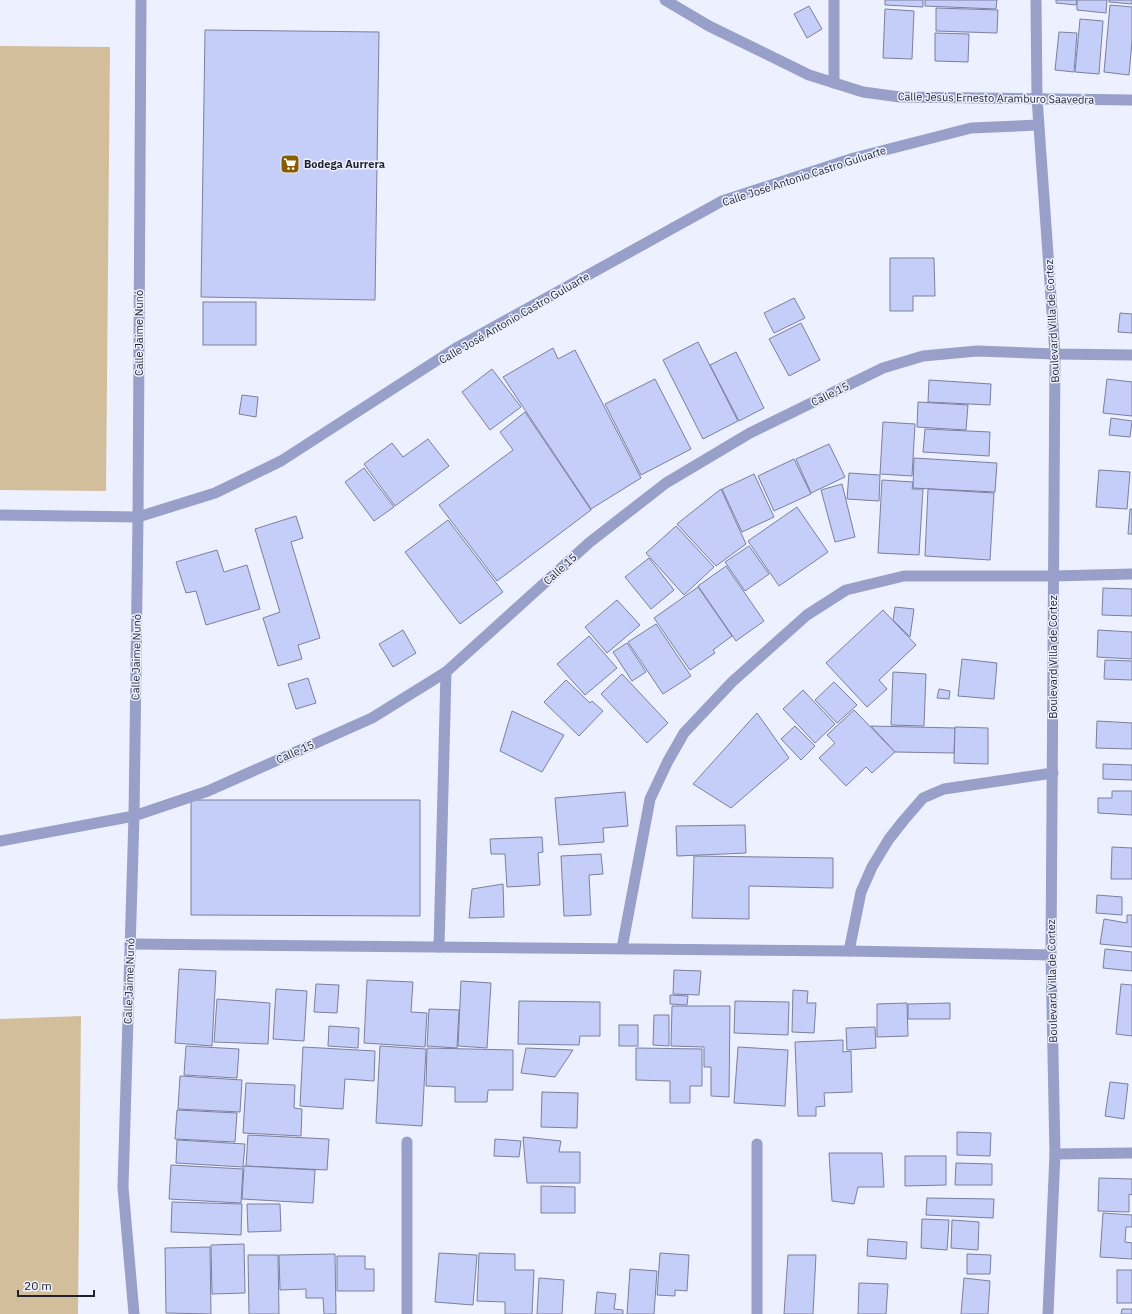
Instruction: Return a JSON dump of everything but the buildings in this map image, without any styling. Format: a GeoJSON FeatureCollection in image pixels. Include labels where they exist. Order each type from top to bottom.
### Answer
{"type":"FeatureCollection","features":[{"type":"Feature","properties":{"kind":"street","name":"Calle Jaime Nunó"},"geometry":{"type":"LineString","coordinates":[[134,1314],[123,1187],[134,816],[138,517],[141,0]]}},
{"type":"Feature","properties":{"kind":"street","name":"Calle Jesús Ernesto Aramburo Saavedra"},"geometry":{"type":"LineString","coordinates":[[665,0],[709,26],[809,74],[863,92],[900,98],[1132,100]]}},
{"type":"Feature","properties":{"kind":"street"},"geometry":{"type":"LineString","coordinates":[[834,0],[834,83]]}},
{"type":"Feature","properties":{"kind":"street","name":"Boulevard Villa de Cortez"},"geometry":{"type":"LineString","coordinates":[[1036,0],[1038,125],[1056,354],[1052,773],[1052,955],[1055,1154],[1048,1314]]}},
{"type":"Feature","properties":{"kind":"street","name":"Calle José Antonio Castro Guluarte"},"geometry":{"type":"LineString","coordinates":[[0,515],[138,517],[215,493],[281,462],[456,348],[722,201],[854,158],[971,128],[1038,125]]}},
{"type":"Feature","properties":{"kind":"street","name":"Calle 15"},"geometry":{"type":"LineString","coordinates":[[0,841],[134,816],[208,791],[372,718],[446,672],[590,542],[666,483],[750,433],[883,368],[923,356],[977,351],[1056,354],[1132,354]]}},
{"type":"Feature","properties":{"kind":"street"},"geometry":{"type":"LineString","coordinates":[[622,948],[650,799],[668,760],[684,733],[732,682],[807,615],[846,590],[904,576],[1054,576],[1132,574]]}},
{"type":"Feature","properties":{"kind":"street"},"geometry":{"type":"LineString","coordinates":[[439,947],[446,672]]}},
{"type":"Feature","properties":{"kind":"street"},"geometry":{"type":"LineString","coordinates":[[849,950],[861,892],[872,867],[889,839],[923,798],[944,789],[1052,773]]}},
{"type":"Feature","properties":{"kind":"street"},"geometry":{"type":"LineString","coordinates":[[130,944],[849,950],[1052,955]]}},
{"type":"Feature","properties":{"kind":"street"},"geometry":{"type":"LineString","coordinates":[[407,1142],[407,1314]]}},
{"type":"Feature","properties":{"kind":"street"},"geometry":{"type":"LineString","coordinates":[[757,1144],[757,1314]]}},
{"type":"Feature","properties":{"kind":"street"},"geometry":{"type":"LineString","coordinates":[[1055,1154],[1132,1153]]}},
{"type":"Feature","properties":{"kind":"shaded area"},"geometry":{"type":"Polygon","coordinates":[[[0,46],[110,47],[106,491],[0,490],[0,46]]]}},
{"type":"Feature","properties":{"kind":"shaded area"},"geometry":{"type":"Polygon","coordinates":[[[81,1016],[78,1314],[0,1314],[0,1019],[81,1016]]]}},
{"type":"Feature","properties":{"kind":"place","name":"Bodega Aurrera"},"geometry":{"type":"Point","coordinates":[290,164]}}]}
